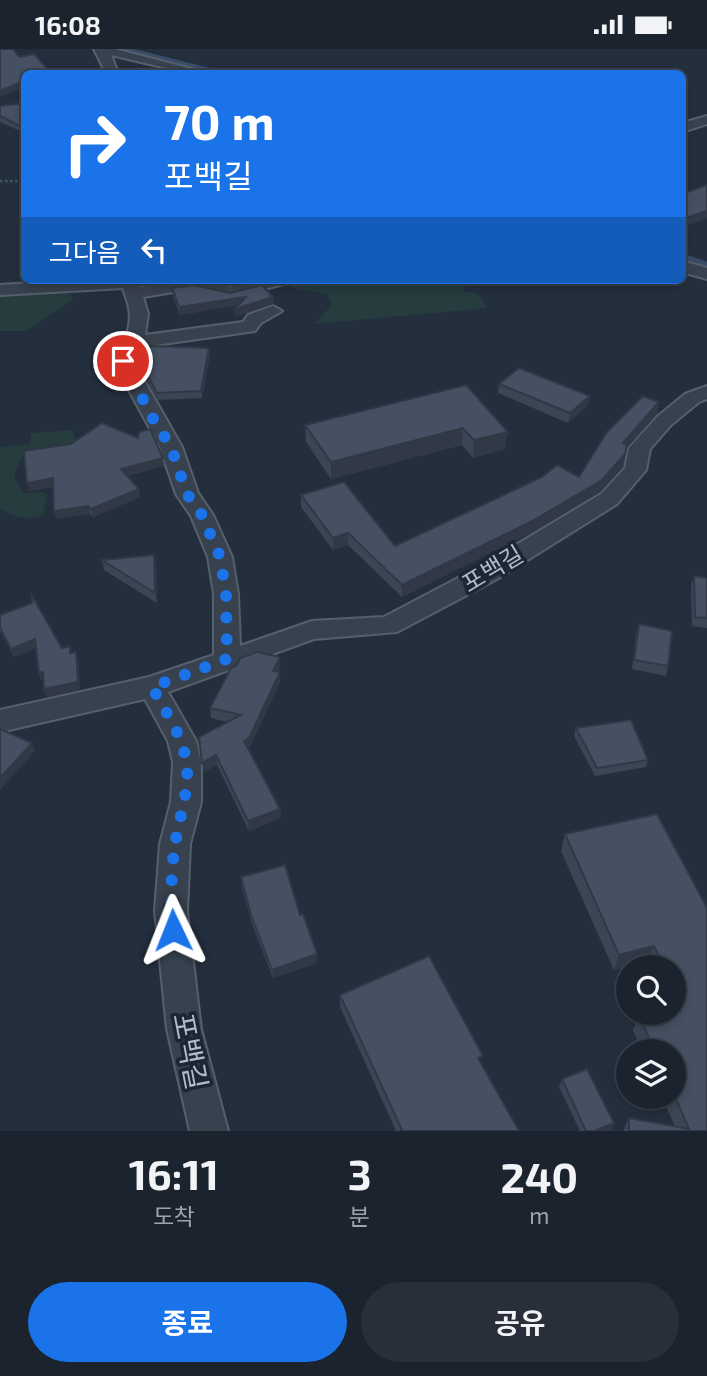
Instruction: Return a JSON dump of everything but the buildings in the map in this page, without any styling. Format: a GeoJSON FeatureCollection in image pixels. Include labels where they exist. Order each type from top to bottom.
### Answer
{"type":"FeatureCollection","features":[{"type":"Feature","properties":{"kind":"street"},"geometry":{"type":"LineString","coordinates":[[101,49],[111,70]]}},
{"type":"Feature","properties":{"kind":"street"},"geometry":{"type":"LineString","coordinates":[[101,49],[188,70]]}},
{"type":"Feature","properties":{"kind":"street"},"geometry":{"type":"LineString","coordinates":[[686,127],[707,120]]}},
{"type":"Feature","properties":{"kind":"street"},"geometry":{"type":"LineString","coordinates":[[686,267],[707,274]]}},
{"type":"Feature","properties":{"kind":"street"},"geometry":{"type":"LineString","coordinates":[[0,290],[192,284],[230,293],[263,284]]}},
{"type":"Feature","properties":{"kind":"street"},"geometry":{"type":"LineString","coordinates":[[132,285],[138,306],[134,342],[123,361],[171,447],[187,494],[202,515],[220,557],[226,594],[227,659]]}},
{"type":"Feature","properties":{"kind":"street"},"geometry":{"type":"LineString","coordinates":[[134,342],[249,327],[254,319],[273,311]]}},
{"type":"Feature","properties":{"kind":"street","name":"포백길"},"geometry":{"type":"LineString","coordinates":[[0,721],[152,687],[312,630],[388,627],[488,573],[609,499],[635,470],[640,448],[664,421],[692,398],[707,392]]}},
{"type":"Feature","properties":{"kind":"street","name":"포백길"},"geometry":{"type":"LineString","coordinates":[[152,687],[181,741],[187,762],[186,802],[175,844],[171,911],[184,1029],[209,1131]]}},
{"type":"Feature","properties":{"kind":"path"},"geometry":{"type":"LineString","coordinates":[[0,181],[21,180]]}},
{"type":"Feature","properties":{"kind":"green space"},"geometry":{"type":"Polygon","coordinates":[[[285,284],[468,284],[462,291],[478,294],[488,308],[314,324],[332,305],[327,293],[300,290],[285,284]]]}},
{"type":"Feature","properties":{"kind":"green space"},"geometry":{"type":"Polygon","coordinates":[[[69,293],[74,299],[26,331],[0,331],[0,295],[69,293]]]}},
{"type":"Feature","properties":{"kind":"green space"},"geometry":{"type":"Polygon","coordinates":[[[73,430],[76,444],[72,448],[23,453],[14,476],[23,493],[41,492],[47,495],[43,515],[22,517],[0,509],[0,447],[30,444],[31,433],[73,430]]]}},
{"type":"Feature","properties":{"kind":"waterway"},"geometry":{"type":"LineString","coordinates":[[125,49],[208,70]]}},
{"type":"Feature","properties":{"kind":"waterway"},"geometry":{"type":"LineString","coordinates":[[686,257],[707,264]]}},
{"type":"Feature","properties":{"kind":"route"},"geometry":{"type":"LineString","coordinates":[[123,361],[171,447],[187,494],[202,515],[220,557],[226,594],[227,659],[152,687],[181,741],[187,762],[184,788],[186,802],[175,844],[171,911],[173,930]]}}]}
